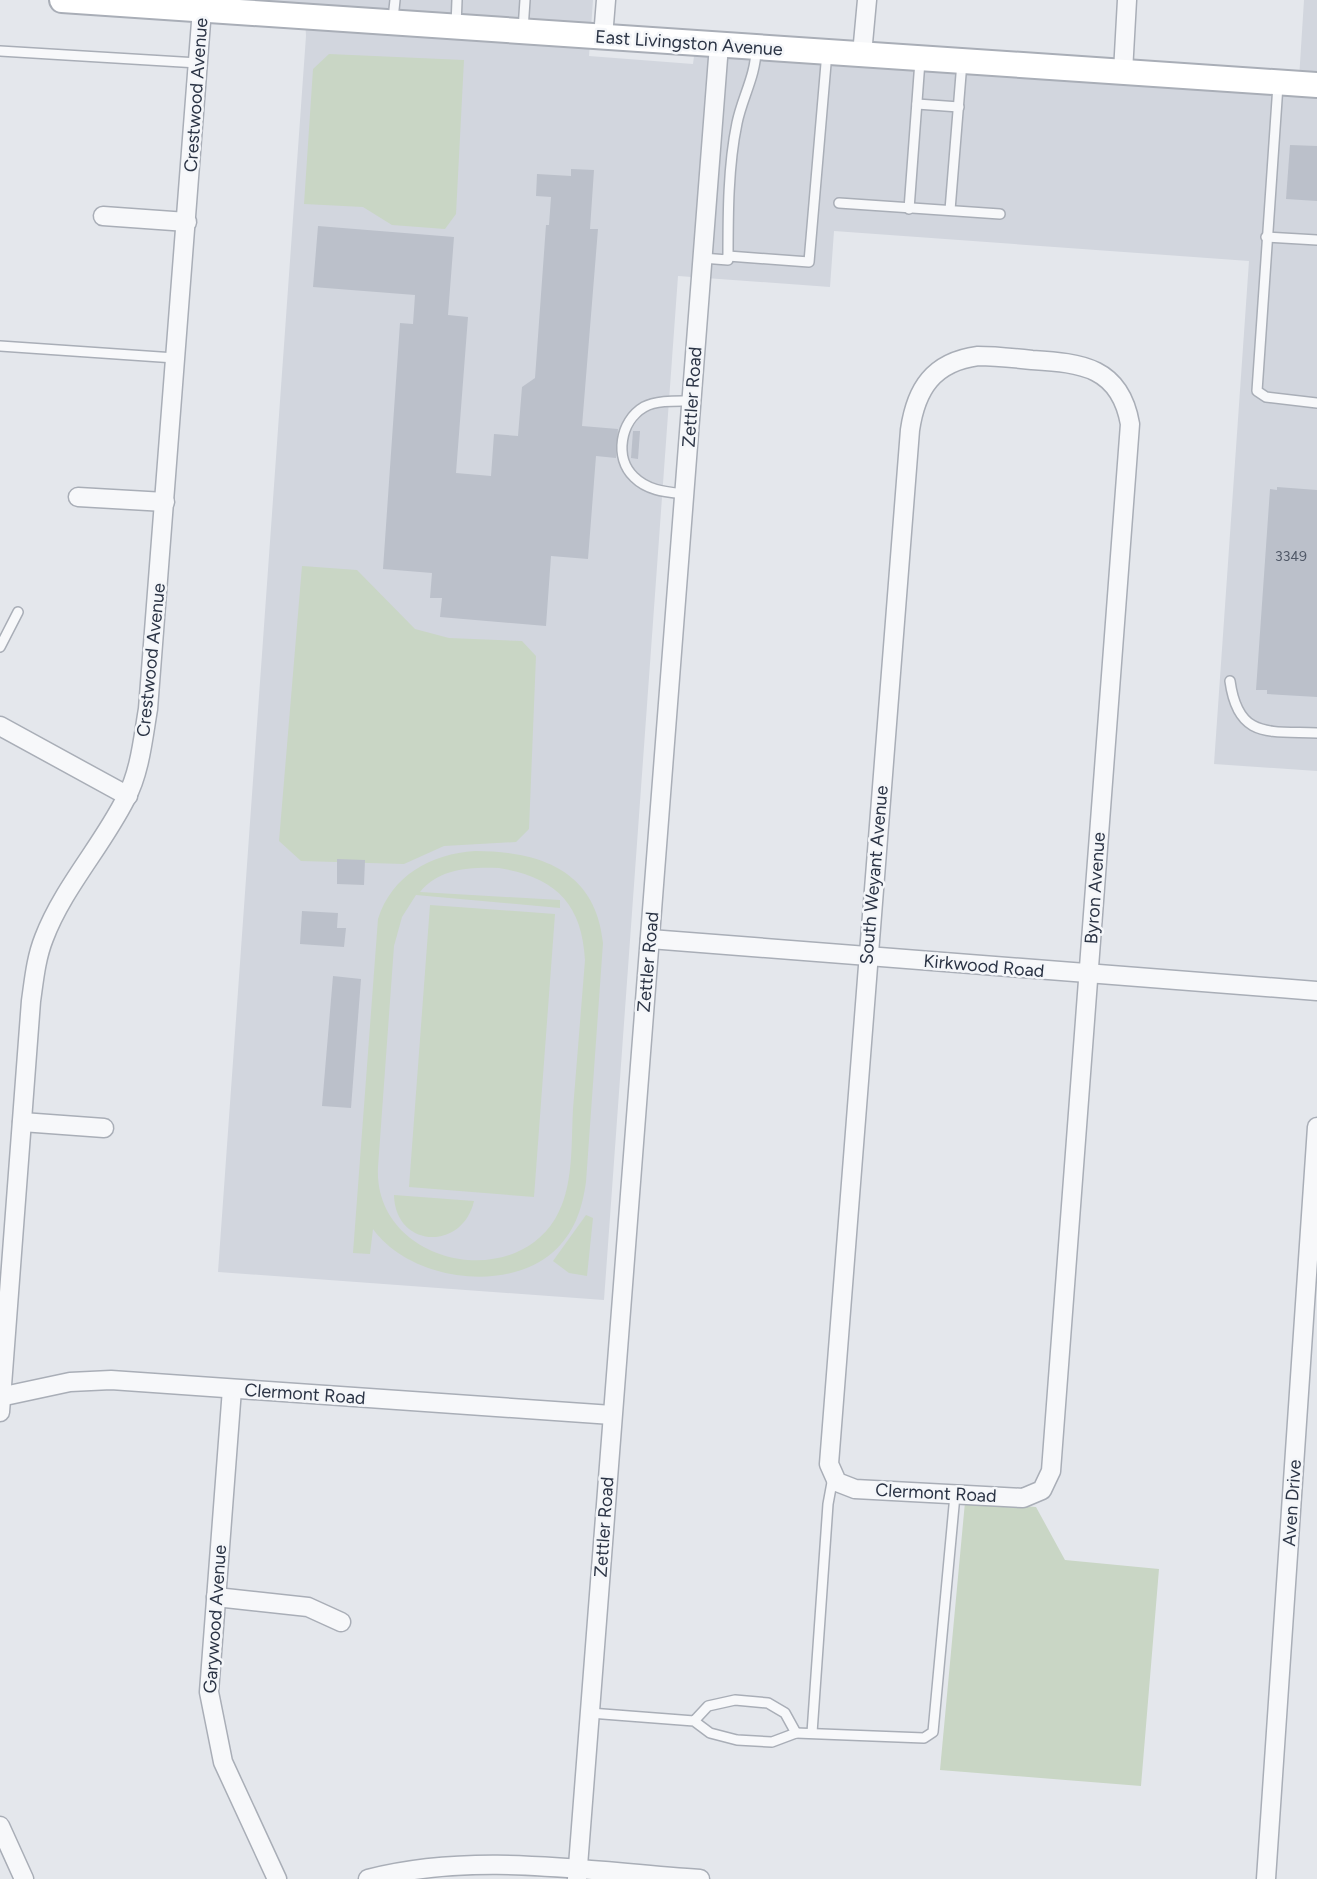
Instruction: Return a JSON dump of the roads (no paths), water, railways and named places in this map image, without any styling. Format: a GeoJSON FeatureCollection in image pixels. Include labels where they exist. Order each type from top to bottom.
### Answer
{"type":"FeatureCollection","features":[{"type":"Feature","properties":{"kind":"main road","name":"East Livingston Avenue"},"geometry":{"type":"LineString","coordinates":[[62,0],[202,9],[394,11],[456,27],[1317,85]]}},
{"type":"Feature","properties":{"kind":"street"},"geometry":{"type":"LineString","coordinates":[[603,37],[606,0]]}},
{"type":"Feature","properties":{"kind":"street"},"geometry":{"type":"LineString","coordinates":[[862,54],[867,0]]}},
{"type":"Feature","properties":{"kind":"street"},"geometry":{"type":"LineString","coordinates":[[1123,72],[1127,0]]}},
{"type":"Feature","properties":{"kind":"street","name":"Crestwood Avenue"},"geometry":{"type":"LineString","coordinates":[[0,1402],[31,1001],[44,938],[128,796],[141,751],[148,709],[202,9]]}},
{"type":"Feature","properties":{"kind":"street","name":"Zettler Road"},"geometry":{"type":"LineString","coordinates":[[578,1875],[719,45]]}},
{"type":"Feature","properties":{"kind":"street"},"geometry":{"type":"LineString","coordinates":[[103,216],[187,222]]}},
{"type":"Feature","properties":{"kind":"street","name":"South Weyant Avenue"},"geometry":{"type":"LineString","coordinates":[[833,1477],[830,1464],[868,956],[913,411],[919,391],[930,375],[949,363],[978,356],[1023,359]]}},
{"type":"Feature","properties":{"kind":"street","name":"Byron Avenue"},"geometry":{"type":"LineString","coordinates":[[1023,359],[1075,363],[1092,369],[1119,392],[1129,424],[1051,1471],[1042,1490]]}},
{"type":"Feature","properties":{"kind":"street"},"geometry":{"type":"LineString","coordinates":[[78,497],[165,502]]}},
{"type":"Feature","properties":{"kind":"street"},"geometry":{"type":"LineString","coordinates":[[0,726],[128,796]]}},
{"type":"Feature","properties":{"kind":"street","name":"Kirkwood Road"},"geometry":{"type":"LineString","coordinates":[[650,939],[1317,991]]}},
{"type":"Feature","properties":{"kind":"street"},"geometry":{"type":"LineString","coordinates":[[22,1122],[104,1128]]}},
{"type":"Feature","properties":{"kind":"street","name":"Aven Drive"},"geometry":{"type":"LineString","coordinates":[[1266,1879],[1317,1127]]}},
{"type":"Feature","properties":{"kind":"street","name":"Clermont Road"},"geometry":{"type":"LineString","coordinates":[[0,1402],[90,1380],[612,1416]]}},
{"type":"Feature","properties":{"kind":"street","name":"Garywood Avenue"},"geometry":{"type":"LineString","coordinates":[[232,1389],[209,1692],[212,1719],[223,1762],[277,1879]]}},
{"type":"Feature","properties":{"kind":"street","name":"Clermont Road"},"geometry":{"type":"LineString","coordinates":[[833,1477],[842,1486],[855,1489],[1023,1498],[1042,1490]]}},
{"type":"Feature","properties":{"kind":"street"},"geometry":{"type":"LineString","coordinates":[[216,1597],[308,1607],[341,1622]]}},
{"type":"Feature","properties":{"kind":"street"},"geometry":{"type":"LineString","coordinates":[[0,1826],[24,1879]]}},
{"type":"Feature","properties":{"kind":"street"},"geometry":{"type":"LineString","coordinates":[[368,1879],[426,1867],[466,1864],[578,1875],[700,1879]]}},
{"type":"Feature","properties":{"kind":"lane"},"geometry":{"type":"LineString","coordinates":[[456,27],[457,0]]}},
{"type":"Feature","properties":{"kind":"lane"},"geometry":{"type":"LineString","coordinates":[[522,31],[525,0]]}},
{"type":"Feature","properties":{"kind":"lane"},"geometry":{"type":"LineString","coordinates":[[702,258],[728,260],[733,150],[740,112],[755,68],[756,47]]}},
{"type":"Feature","properties":{"kind":"lane"},"geometry":{"type":"LineString","coordinates":[[0,51],[198,63]]}},
{"type":"Feature","properties":{"kind":"lane"},"geometry":{"type":"LineString","coordinates":[[728,256],[809,262],[827,52]]}},
{"type":"Feature","properties":{"kind":"lane"},"geometry":{"type":"LineString","coordinates":[[909,209],[920,58]]}},
{"type":"Feature","properties":{"kind":"lane"},"geometry":{"type":"LineString","coordinates":[[950,210],[962,61]]}},
{"type":"Feature","properties":{"kind":"lane"},"geometry":{"type":"LineString","coordinates":[[1278,82],[1275,169],[1266,237],[1257,391],[1266,397],[1317,404]]}},
{"type":"Feature","properties":{"kind":"lane"},"geometry":{"type":"LineString","coordinates":[[917,104],[959,107]]}},
{"type":"Feature","properties":{"kind":"lane"},"geometry":{"type":"LineString","coordinates":[[839,203],[1000,214]]}},
{"type":"Feature","properties":{"kind":"lane"},"geometry":{"type":"LineString","coordinates":[[1266,237],[1317,240]]}},
{"type":"Feature","properties":{"kind":"lane"},"geometry":{"type":"LineString","coordinates":[[0,346],[175,358]]}},
{"type":"Feature","properties":{"kind":"lane"},"geometry":{"type":"LineString","coordinates":[[684,494],[657,490],[633,477],[623,458],[622,438],[626,424],[646,406],[691,401]]}},
{"type":"Feature","properties":{"kind":"lane"},"geometry":{"type":"LineString","coordinates":[[0,647],[18,612]]}},
{"type":"Feature","properties":{"kind":"lane"},"geometry":{"type":"LineString","coordinates":[[1230,681],[1234,707],[1244,722],[1269,731],[1317,733]]}},
{"type":"Feature","properties":{"kind":"lane"},"geometry":{"type":"LineString","coordinates":[[812,1733],[828,1504],[833,1477]]}},
{"type":"Feature","properties":{"kind":"lane"},"geometry":{"type":"LineString","coordinates":[[590,1713],[694,1721],[709,1733],[737,1740],[772,1742],[796,1733],[924,1738],[933,1731],[955,1495]]}},
{"type":"Feature","properties":{"kind":"lane"},"geometry":{"type":"LineString","coordinates":[[694,1721],[708,1706],[735,1700],[768,1703],[785,1713],[796,1733]]}}]}
